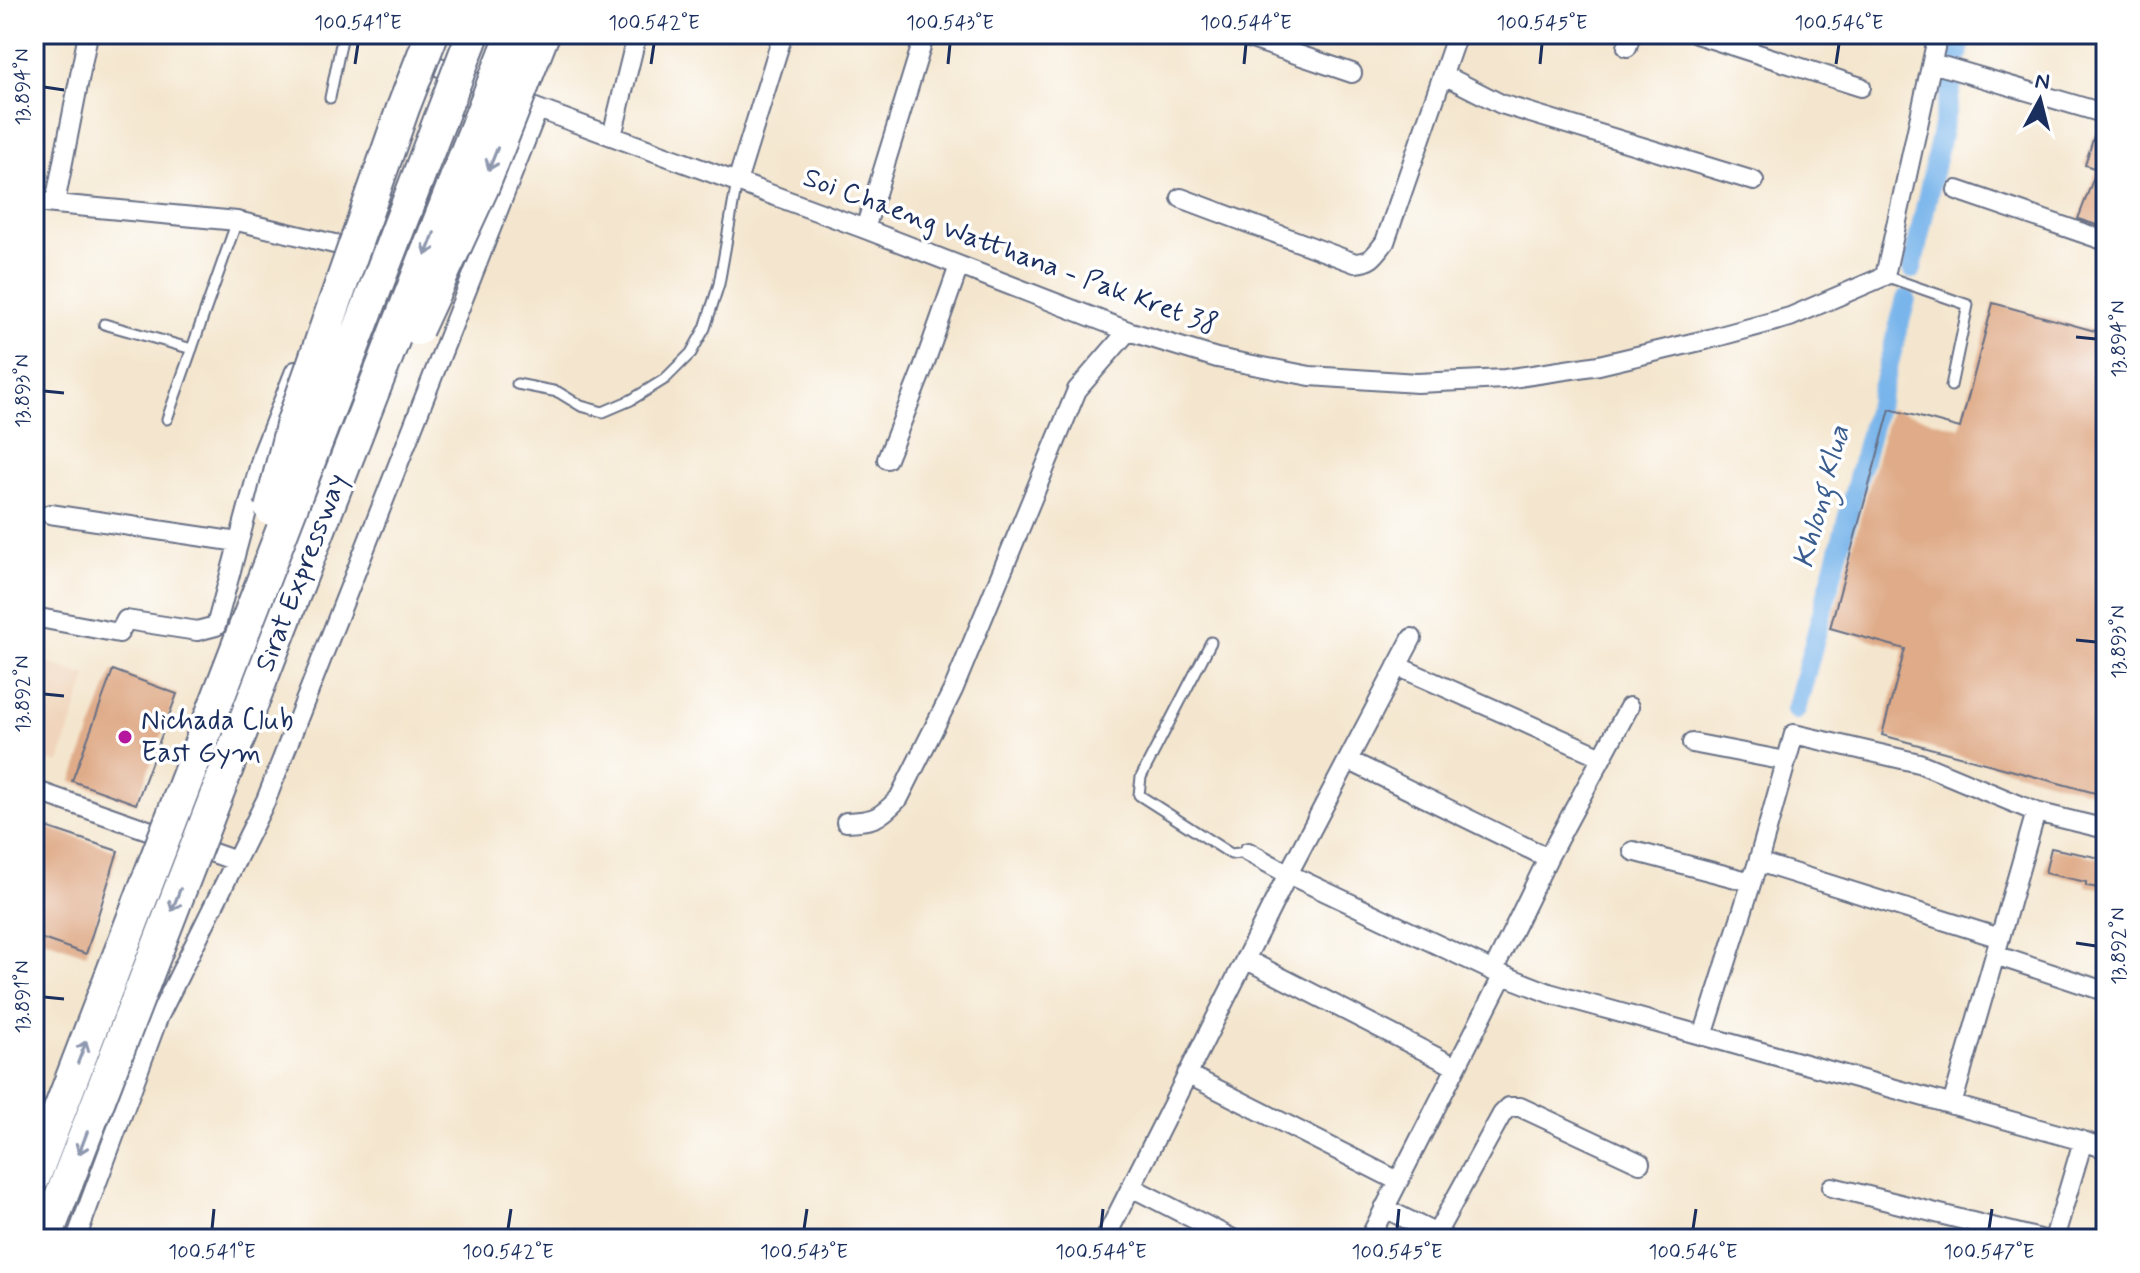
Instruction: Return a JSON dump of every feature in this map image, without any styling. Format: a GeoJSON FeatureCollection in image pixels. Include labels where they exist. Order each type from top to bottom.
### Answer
{"type":"FeatureCollection","features":[{"type":"Feature","properties":{"kind":"highway","name":"Sirat Expressway"},"geometry":{"type":"LineString","coordinates":[[34,1177],[473,34]]}},
{"type":"Feature","properties":{"kind":"highway"},"geometry":{"type":"LineString","coordinates":[[325,514],[451,258],[543,34]]}},
{"type":"Feature","properties":{"kind":"highway","name":"Sirat Expressway"},"geometry":{"type":"LineString","coordinates":[[45,1239],[325,514],[496,38]]}},
{"type":"Feature","properties":{"kind":"highway"},"geometry":{"type":"LineString","coordinates":[[236,648],[293,422],[403,108],[433,49]]}},
{"type":"Feature","properties":{"kind":"street"},"geometry":{"type":"LineString","coordinates":[[55,203],[88,34]]}},
{"type":"Feature","properties":{"kind":"street"},"geometry":{"type":"LineString","coordinates":[[416,34],[410,54],[433,49]]}},
{"type":"Feature","properties":{"kind":"street"},"geometry":{"type":"LineString","coordinates":[[612,136],[637,34]]}},
{"type":"Feature","properties":{"kind":"street"},"geometry":{"type":"LineString","coordinates":[[737,182],[783,34]]}},
{"type":"Feature","properties":{"kind":"street"},"geometry":{"type":"LineString","coordinates":[[865,229],[925,34]]}},
{"type":"Feature","properties":{"kind":"street"},"geometry":{"type":"LineString","coordinates":[[1237,34],[1352,73]]}},
{"type":"Feature","properties":{"kind":"street"},"geometry":{"type":"LineString","coordinates":[[1181,198],[1355,263],[1366,262],[1385,242],[1457,34]]}},
{"type":"Feature","properties":{"kind":"street"},"geometry":{"type":"LineString","coordinates":[[1696,34],[1861,87]]}},
{"type":"Feature","properties":{"kind":"street"},"geometry":{"type":"LineString","coordinates":[[1885,276],[1938,34]]}},
{"type":"Feature","properties":{"kind":"street"},"geometry":{"type":"LineString","coordinates":[[183,832],[466,78],[496,38]]}},
{"type":"Feature","properties":{"kind":"street"},"geometry":{"type":"LineString","coordinates":[[34,202],[237,221],[343,246],[359,242],[373,225],[433,49]]}},
{"type":"Feature","properties":{"kind":"street","name":"Soi Chaeng Watthana - Pak Kret 38"},"geometry":{"type":"LineString","coordinates":[[433,49],[466,78],[538,109],[865,229],[1128,331],[1217,358],[1310,376],[1417,383],[1505,379],[1599,365],[1790,317],[1885,276]]}},
{"type":"Feature","properties":{"kind":"street"},"geometry":{"type":"LineString","coordinates":[[1932,63],[2106,114]]}},
{"type":"Feature","properties":{"kind":"street"},"geometry":{"type":"LineString","coordinates":[[1444,75],[1501,104],[1754,181]]}},
{"type":"Feature","properties":{"kind":"street"},"geometry":{"type":"LineString","coordinates":[[76,1239],[158,1018],[266,800],[538,109]]}},
{"type":"Feature","properties":{"kind":"street"},"geometry":{"type":"LineString","coordinates":[[1957,190],[2106,241]]}},
{"type":"Feature","properties":{"kind":"street"},"geometry":{"type":"LineString","coordinates":[[34,617],[119,633],[126,620],[197,631],[216,626],[263,452],[343,246]]}},
{"type":"Feature","properties":{"kind":"street"},"geometry":{"type":"LineString","coordinates":[[887,459],[959,266]]}},
{"type":"Feature","properties":{"kind":"street"},"geometry":{"type":"LineString","coordinates":[[846,822],[871,821],[899,798],[953,690],[1077,390],[1128,331]]}},
{"type":"Feature","properties":{"kind":"street"},"geometry":{"type":"LineString","coordinates":[[50,514],[238,542]]}},
{"type":"Feature","properties":{"kind":"street"},"geometry":{"type":"LineString","coordinates":[[1105,1239],[1288,874],[1412,638]]}},
{"type":"Feature","properties":{"kind":"street"},"geometry":{"type":"LineString","coordinates":[[1397,666],[1602,757]]}},
{"type":"Feature","properties":{"kind":"street"},"geometry":{"type":"LineString","coordinates":[[1369,1239],[1456,1067],[1548,858],[1629,707]]}},
{"type":"Feature","properties":{"kind":"street"},"geometry":{"type":"LineString","coordinates":[[1703,1036],[1758,862],[1794,734],[1919,763],[2036,812],[2106,829]]}},
{"type":"Feature","properties":{"kind":"street"},"geometry":{"type":"LineString","coordinates":[[1692,743],[1786,761]]}},
{"type":"Feature","properties":{"kind":"street"},"geometry":{"type":"LineString","coordinates":[[1348,760],[1548,858]]}},
{"type":"Feature","properties":{"kind":"street"},"geometry":{"type":"LineString","coordinates":[[34,790],[236,861]]}},
{"type":"Feature","properties":{"kind":"street"},"geometry":{"type":"LineString","coordinates":[[1952,1105],[2036,812]]}},
{"type":"Feature","properties":{"kind":"street"},"geometry":{"type":"LineString","coordinates":[[1633,851],[1751,882]]}},
{"type":"Feature","properties":{"kind":"street"},"geometry":{"type":"LineString","coordinates":[[1248,852],[1498,973],[1549,993],[2106,1149]]}},
{"type":"Feature","properties":{"kind":"street"},"geometry":{"type":"LineString","coordinates":[[1758,862],[1997,947],[2098,989]]}},
{"type":"Feature","properties":{"kind":"street"},"geometry":{"type":"LineString","coordinates":[[1245,959],[1456,1067]]}},
{"type":"Feature","properties":{"kind":"street"},"geometry":{"type":"LineString","coordinates":[[1187,1074],[1398,1181]]}},
{"type":"Feature","properties":{"kind":"street"},"geometry":{"type":"LineString","coordinates":[[1384,1208],[1442,1237],[1502,1114],[1509,1107],[1520,1107],[1640,1163]]}},
{"type":"Feature","properties":{"kind":"street"},"geometry":{"type":"LineString","coordinates":[[2054,1239],[2083,1141]]}},
{"type":"Feature","properties":{"kind":"street"},"geometry":{"type":"LineString","coordinates":[[1131,1187],[1233,1239]]}},
{"type":"Feature","properties":{"kind":"street"},"geometry":{"type":"LineString","coordinates":[[1832,1187],[2040,1239]]}},
{"type":"Feature","properties":{"kind":"lane"},"geometry":{"type":"LineString","coordinates":[[330,98],[343,34]]}},
{"type":"Feature","properties":{"kind":"lane"},"geometry":{"type":"LineString","coordinates":[[517,384],[558,392],[581,406],[603,412],[631,400],[665,379],[691,353],[705,328],[719,284],[737,182]]}},
{"type":"Feature","properties":{"kind":"lane"},"geometry":{"type":"LineString","coordinates":[[167,419],[237,221]]}},
{"type":"Feature","properties":{"kind":"lane"},"geometry":{"type":"LineString","coordinates":[[1885,276],[1968,305],[1951,386]]}},
{"type":"Feature","properties":{"kind":"lane"},"geometry":{"type":"LineString","coordinates":[[104,324],[192,349]]}},
{"type":"Feature","properties":{"kind":"lane"},"geometry":{"type":"LineString","coordinates":[[1211,642],[1141,777],[1139,795],[1231,854],[1248,852]]}},
{"type":"Feature","properties":{"kind":"shaded area"},"geometry":{"type":"Polygon","coordinates":[[[34,659],[87,676],[59,763],[34,755],[34,659]]]}},
{"type":"Feature","properties":{"kind":"building"},"geometry":{"type":"Polygon","coordinates":[[[2094,136],[2106,140],[2106,228],[2078,219],[2097,169],[2085,165],[2094,136]]]}},
{"type":"Feature","properties":{"kind":"building"},"geometry":{"type":"Polygon","coordinates":[[[1993,303],[2106,334],[2106,796],[1882,735],[1905,649],[1830,628],[1890,409],[1960,428],[1993,303]]]}},
{"type":"Feature","properties":{"kind":"building","name":"Nichada Club East Gym"},"geometry":{"type":"Polygon","coordinates":[[[113,670],[177,694],[136,804],[72,781],[113,670]]]}},
{"type":"Feature","properties":{"kind":"building"},"geometry":{"type":"Polygon","coordinates":[[[34,823],[118,851],[86,954],[34,936],[34,823]]]}},
{"type":"Feature","properties":{"kind":"building"},"geometry":{"type":"Polygon","coordinates":[[[2051,848],[2106,859],[2106,889],[2045,873],[2051,848]]]}},
{"type":"Feature","properties":{"kind":"waterway","name":"Khlong Klua"},"geometry":{"type":"LineString","coordinates":[[1958,55],[1962,34]]}},
{"type":"Feature","properties":{"kind":"waterway","name":"Khlong Klua"},"geometry":{"type":"LineString","coordinates":[[1912,269],[1952,84]]}},
{"type":"Feature","properties":{"kind":"waterway","name":"Khlong Klua"},"geometry":{"type":"LineString","coordinates":[[1796,710],[1906,299]]}},
{"type":"Feature","properties":{"kind":"place","name":"Nichada Club East Gym"},"geometry":{"type":"Point","coordinates":[125,737]}}]}
